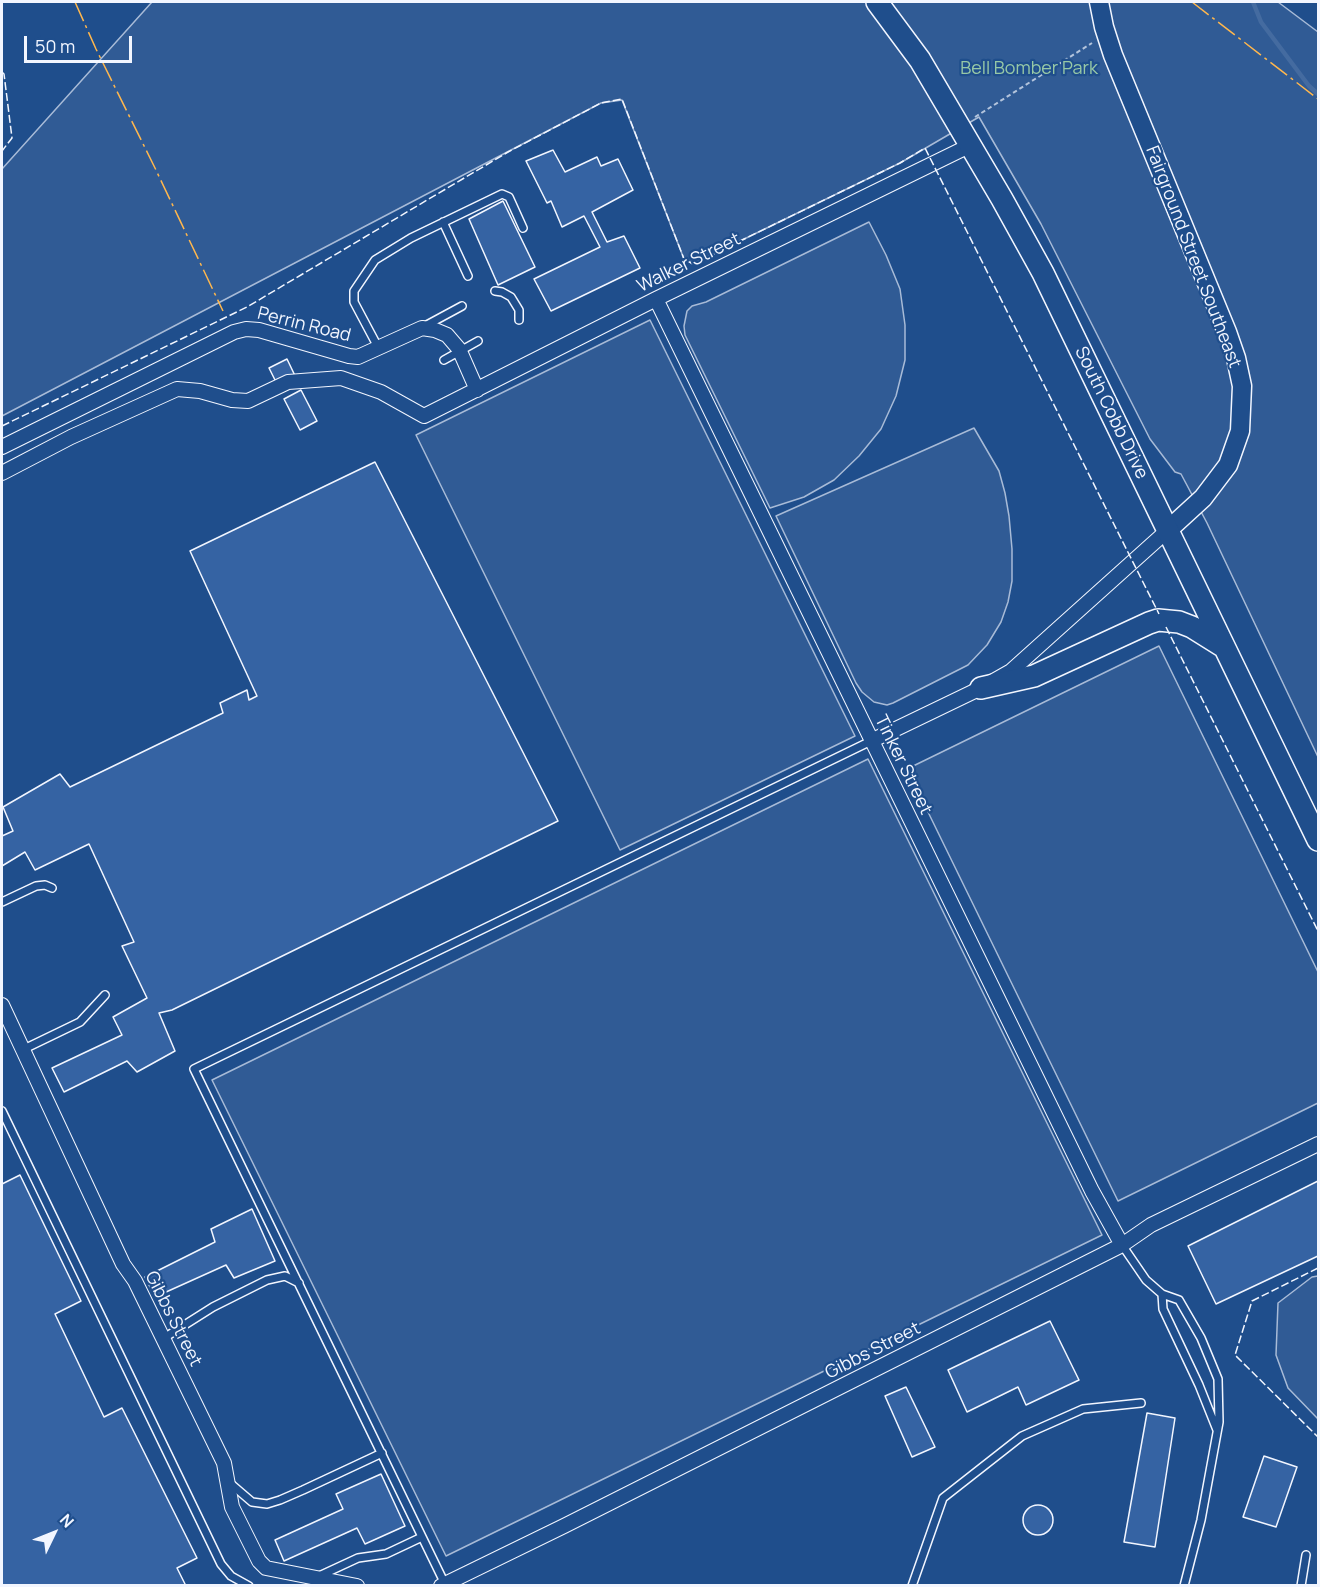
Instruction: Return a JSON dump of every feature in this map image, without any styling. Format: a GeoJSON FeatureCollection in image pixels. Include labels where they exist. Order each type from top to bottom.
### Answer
{"type":"FeatureCollection","features":[{"type":"Feature","properties":{"kind":"main road","name":"South Cobb Drive"},"geometry":{"type":"LineString","coordinates":[[877,2],[920,60],[971,145],[1042,273],[1318,840]]}},
{"type":"Feature","properties":{"kind":"main road","name":"Fairground Street Southeast"},"geometry":{"type":"LineString","coordinates":[[1099,2],[1107,37],[1227,332],[1242,386],[1240,430],[1228,465],[1203,498],[1168,530]]}},
{"type":"Feature","properties":{"kind":"main road"},"geometry":{"type":"LineString","coordinates":[[981,688],[1034,676],[1149,622],[1158,620],[1179,622],[1191,627],[1224,648]]}},
{"type":"Feature","properties":{"kind":"street","name":"Walker Street"},"geometry":{"type":"LineString","coordinates":[[2,473],[71,437],[177,389],[200,391],[232,400],[248,401],[288,382],[340,378],[381,392],[423,416],[971,145]]}},
{"type":"Feature","properties":{"kind":"street","name":"Tinker Street"},"geometry":{"type":"LineString","coordinates":[[656,299],[1092,1191],[1122,1245]]}},
{"type":"Feature","properties":{"kind":"street"},"geometry":{"type":"LineString","coordinates":[[422,328],[447,335],[460,352],[477,390]]}},
{"type":"Feature","properties":{"kind":"street","name":"Perrin Road"},"geometry":{"type":"LineString","coordinates":[[2,447],[234,332],[246,329],[259,330],[349,356],[365,355],[422,328]]}},
{"type":"Feature","properties":{"kind":"street"},"geometry":{"type":"LineString","coordinates":[[871,741],[1004,676],[1168,530]]}},
{"type":"Feature","properties":{"kind":"street","name":"Gibbs Street"},"geometry":{"type":"LineString","coordinates":[[2,1005],[123,1264],[135,1281],[164,1338],[224,1463],[232,1508],[259,1561],[266,1568],[357,1586]]}},
{"type":"Feature","properties":{"kind":"street","name":"Gibbs Street"},"geometry":{"type":"LineString","coordinates":[[443,1585],[1122,1245],[1151,1225],[1318,1144]]}},
{"type":"Feature","properties":{"kind":"lane"},"geometry":{"type":"LineString","coordinates":[[379,349],[354,302],[354,291],[375,260],[411,238],[502,194],[509,197],[523,228]]}},
{"type":"Feature","properties":{"kind":"lane"},"geometry":{"type":"LineString","coordinates":[[443,222],[468,276]]}},
{"type":"Feature","properties":{"kind":"lane"},"geometry":{"type":"LineString","coordinates":[[495,291],[511,297],[519,310],[519,320]]}},
{"type":"Feature","properties":{"kind":"lane"},"geometry":{"type":"LineString","coordinates":[[422,328],[462,306]]}},
{"type":"Feature","properties":{"kind":"lane"},"geometry":{"type":"LineString","coordinates":[[444,360],[478,341]]}},
{"type":"Feature","properties":{"kind":"lane"},"geometry":{"type":"LineString","coordinates":[[443,1585],[382,1453],[194,1069],[871,741]]}},
{"type":"Feature","properties":{"kind":"lane"},"geometry":{"type":"LineString","coordinates":[[2,902],[36,886],[45,885],[52,888]]}},
{"type":"Feature","properties":{"kind":"lane"},"geometry":{"type":"LineString","coordinates":[[22,1050],[80,1022],[105,995]]}},
{"type":"Feature","properties":{"kind":"lane"},"geometry":{"type":"LineString","coordinates":[[2,1112],[221,1564],[231,1576],[249,1586]]}},
{"type":"Feature","properties":{"kind":"lane"},"geometry":{"type":"LineString","coordinates":[[1122,1245],[1146,1280],[1162,1294],[1179,1300],[1201,1338],[1218,1379],[1218,1430],[1201,1520],[1184,1586]]}},
{"type":"Feature","properties":{"kind":"lane"},"geometry":{"type":"LineString","coordinates":[[164,1338],[213,1307],[267,1280],[285,1276],[299,1283]]}},
{"type":"Feature","properties":{"kind":"lane"},"geometry":{"type":"LineString","coordinates":[[1162,1294],[1163,1309],[1218,1430]]}},
{"type":"Feature","properties":{"kind":"lane"},"geometry":{"type":"LineString","coordinates":[[912,1586],[943,1498],[1022,1436],[1083,1409],[1141,1403]]}},
{"type":"Feature","properties":{"kind":"lane"},"geometry":{"type":"LineString","coordinates":[[227,1480],[252,1503],[267,1504],[329,1479],[382,1453]]}},
{"type":"Feature","properties":{"kind":"lane"},"geometry":{"type":"LineString","coordinates":[[315,1578],[358,1558],[386,1554],[422,1537]]}},
{"type":"Feature","properties":{"kind":"lane"},"geometry":{"type":"LineString","coordinates":[[1300,1586],[1306,1556]]}},
{"type":"Feature","properties":{"kind":"path"},"geometry":{"type":"LineString","coordinates":[[978,116],[1083,49],[1107,37]]}},
{"type":"Feature","properties":{"kind":"shaded area"},"geometry":{"type":"Polygon","coordinates":[[[152,2],[1278,2],[1318,32],[1318,757],[1207,523],[1181,474],[1175,472],[1150,439],[1041,224],[979,117],[900,163],[693,264],[684,259],[622,100],[601,103],[2,416],[2,169],[152,2]]]}},
{"type":"Feature","properties":{"kind":"shaded area"},"geometry":{"type":"Polygon","coordinates":[[[869,222],[900,289],[905,325],[905,360],[896,396],[881,429],[859,456],[834,480],[804,497],[770,508],[685,335],[687,311],[692,306],[706,302],[869,222]]]}},
{"type":"Feature","properties":{"kind":"shaded area"},"geometry":{"type":"Polygon","coordinates":[[[650,320],[855,736],[620,850],[416,435],[650,320]]]}},
{"type":"Feature","properties":{"kind":"shaded area"},"geometry":{"type":"Polygon","coordinates":[[[974,428],[999,471],[1009,516],[1012,581],[1001,622],[987,645],[968,665],[893,703],[887,705],[874,702],[862,692],[856,683],[776,516],[974,428]]]}},
{"type":"Feature","properties":{"kind":"shaded area"},"geometry":{"type":"Polygon","coordinates":[[[1159,646],[1318,972],[1318,1103],[1118,1201],[907,769],[1159,646]]]}},
{"type":"Feature","properties":{"kind":"shaded area"},"geometry":{"type":"Polygon","coordinates":[[[868,759],[1102,1235],[446,1556],[212,1080],[868,759]]]}},
{"type":"Feature","properties":{"kind":"shaded area"},"geometry":{"type":"Polygon","coordinates":[[[1318,1276],[1318,1419],[1288,1388],[1276,1355],[1278,1303],[1312,1277],[1318,1276]]]}},
{"type":"Feature","properties":{"kind":"building"},"geometry":{"type":"Polygon","coordinates":[[[553,150],[565,172],[597,157],[601,166],[618,159],[633,190],[592,212],[607,242],[624,236],[640,268],[551,311],[534,279],[600,247],[584,216],[562,227],[551,201],[547,203],[526,161],[553,150]]]}},
{"type":"Feature","properties":{"kind":"building"},"geometry":{"type":"Polygon","coordinates":[[[503,201],[535,267],[498,285],[469,219],[503,201]]]}},
{"type":"Feature","properties":{"kind":"building"},"geometry":{"type":"Polygon","coordinates":[[[287,359],[298,382],[280,390],[269,368],[287,359]]]}},
{"type":"Feature","properties":{"kind":"building"},"geometry":{"type":"Polygon","coordinates":[[[301,390],[317,421],[300,430],[284,399],[301,390]]]}},
{"type":"Feature","properties":{"kind":"building"},"geometry":{"type":"Polygon","coordinates":[[[375,462],[558,821],[172,1010],[159,1013],[175,1051],[137,1072],[127,1061],[64,1092],[52,1068],[122,1035],[113,1017],[147,998],[122,946],[134,942],[89,844],[35,870],[25,852],[2,866],[2,836],[13,831],[3,807],[60,774],[70,787],[223,713],[220,703],[247,690],[249,700],[257,696],[190,551],[375,462]]]}},
{"type":"Feature","properties":{"kind":"building"},"geometry":{"type":"Polygon","coordinates":[[[20,1175],[81,1301],[55,1314],[104,1417],[122,1408],[197,1558],[177,1568],[186,1586],[2,1586],[2,1184],[20,1175]]]}},
{"type":"Feature","properties":{"kind":"building"},"geometry":{"type":"Polygon","coordinates":[[[1318,1181],[1318,1256],[1216,1304],[1188,1246],[1318,1181]]]}},
{"type":"Feature","properties":{"kind":"building"},"geometry":{"type":"Polygon","coordinates":[[[252,1209],[275,1261],[234,1278],[226,1265],[155,1297],[145,1277],[215,1242],[211,1229],[252,1209]]]}},
{"type":"Feature","properties":{"kind":"building"},"geometry":{"type":"Polygon","coordinates":[[[1050,1321],[1079,1380],[1026,1405],[1018,1387],[967,1412],[948,1370],[1050,1321]]]}},
{"type":"Feature","properties":{"kind":"building"},"geometry":{"type":"Polygon","coordinates":[[[906,1387],[935,1447],[912,1457],[885,1396],[906,1387]]]}},
{"type":"Feature","properties":{"kind":"building"},"geometry":{"type":"Polygon","coordinates":[[[1147,1413],[1175,1418],[1155,1547],[1124,1542],[1147,1413]]]}},
{"type":"Feature","properties":{"kind":"building"},"geometry":{"type":"Polygon","coordinates":[[[1264,1456],[1297,1467],[1276,1527],[1243,1517],[1264,1456]]]}},
{"type":"Feature","properties":{"kind":"building"},"geometry":{"type":"Polygon","coordinates":[[[381,1474],[405,1526],[365,1544],[357,1528],[284,1561],[275,1540],[343,1509],[336,1494],[381,1474]]]}},
{"type":"Feature","properties":{"kind":"building"},"geometry":{"type":"Polygon","coordinates":[[[1038,1505],[1049,1509],[1053,1520],[1049,1531],[1038,1535],[1027,1531],[1023,1520],[1027,1509],[1038,1505]]]}},
{"type":"Feature","properties":{"kind":"waterway"},"geometry":{"type":"LineString","coordinates":[[1253,2],[1261,22],[1309,86],[1318,94]]}},
{"type":"Feature","properties":{"kind":"fence"},"geometry":{"type":"LineString","coordinates":[[2,72],[12,138],[2,151]]}},
{"type":"Feature","properties":{"kind":"fence"},"geometry":{"type":"LineString","coordinates":[[2,426],[247,307],[508,152],[601,103],[622,99],[684,259],[693,264],[900,163],[925,148],[1159,614]]}},
{"type":"Feature","properties":{"kind":"fence"},"geometry":{"type":"LineString","coordinates":[[1166,627],[1318,931]]}},
{"type":"Feature","properties":{"kind":"fence"},"geometry":{"type":"LineString","coordinates":[[1318,1268],[1252,1301],[1235,1355],[1318,1437]]}},
{"type":"Feature","properties":{"kind":"power"},"geometry":{"type":"LineString","coordinates":[[75,2],[223,311]]}},
{"type":"Feature","properties":{"kind":"power"},"geometry":{"type":"LineString","coordinates":[[1192,2],[1318,99]]}},
{"type":"Feature","properties":{"kind":"park label","name":"Bell Bomber Park"},"geometry":{"type":"Point","coordinates":[1029,69]}}]}
